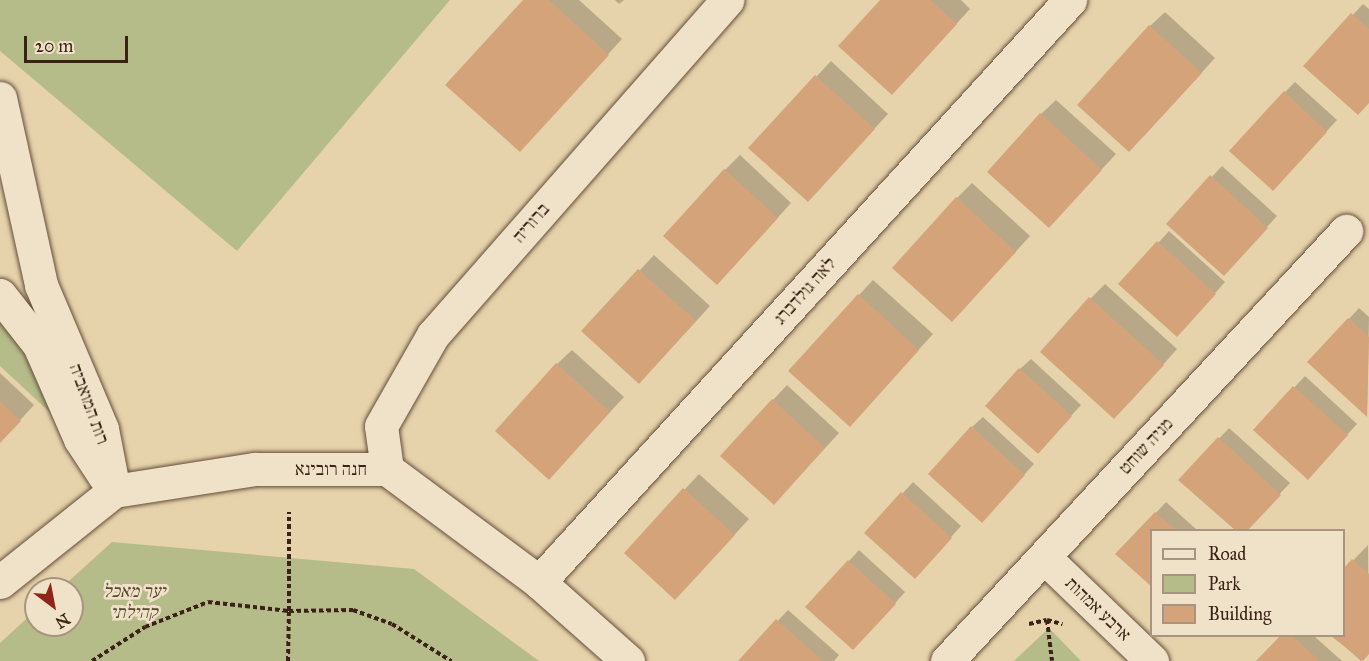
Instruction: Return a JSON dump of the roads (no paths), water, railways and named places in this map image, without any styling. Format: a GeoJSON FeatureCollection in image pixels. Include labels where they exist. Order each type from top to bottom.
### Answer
{"type":"FeatureCollection","features":[{"type":"Feature","properties":{"kind":"street","name":"ברוריה"},"geometry":{"type":"LineString","coordinates":[[387,469],[381,426],[433,335],[727,0]]}},
{"type":"Feature","properties":{"kind":"street","name":"לאה גולדברג"},"geometry":{"type":"LineString","coordinates":[[539,582],[1070,0]]}},
{"type":"Feature","properties":{"kind":"street","name":"רות המואביה"},"geometry":{"type":"LineString","coordinates":[[0,98],[41,285],[102,429],[114,491]]}},
{"type":"Feature","properties":{"kind":"street","name":"מניה שוחט"},"geometry":{"type":"LineString","coordinates":[[947,661],[1346,231]]}},
{"type":"Feature","properties":{"kind":"street","name":"רות המואביה"},"geometry":{"type":"LineString","coordinates":[[0,295],[39,345],[80,439],[114,491]]}},
{"type":"Feature","properties":{"kind":"street","name":"חנה רובינא"},"geometry":{"type":"LineString","coordinates":[[0,582],[114,491],[255,469],[387,469],[539,582],[628,661]]}},
{"type":"Feature","properties":{"kind":"street","name":"ארבע אמהות"},"geometry":{"type":"LineString","coordinates":[[1044,557],[1152,661]]}},
{"type":"Feature","properties":{"kind":"park label","name":"יער מאכל קהילתי"},"geometry":{"type":"Point","coordinates":[134,602]}}]}
